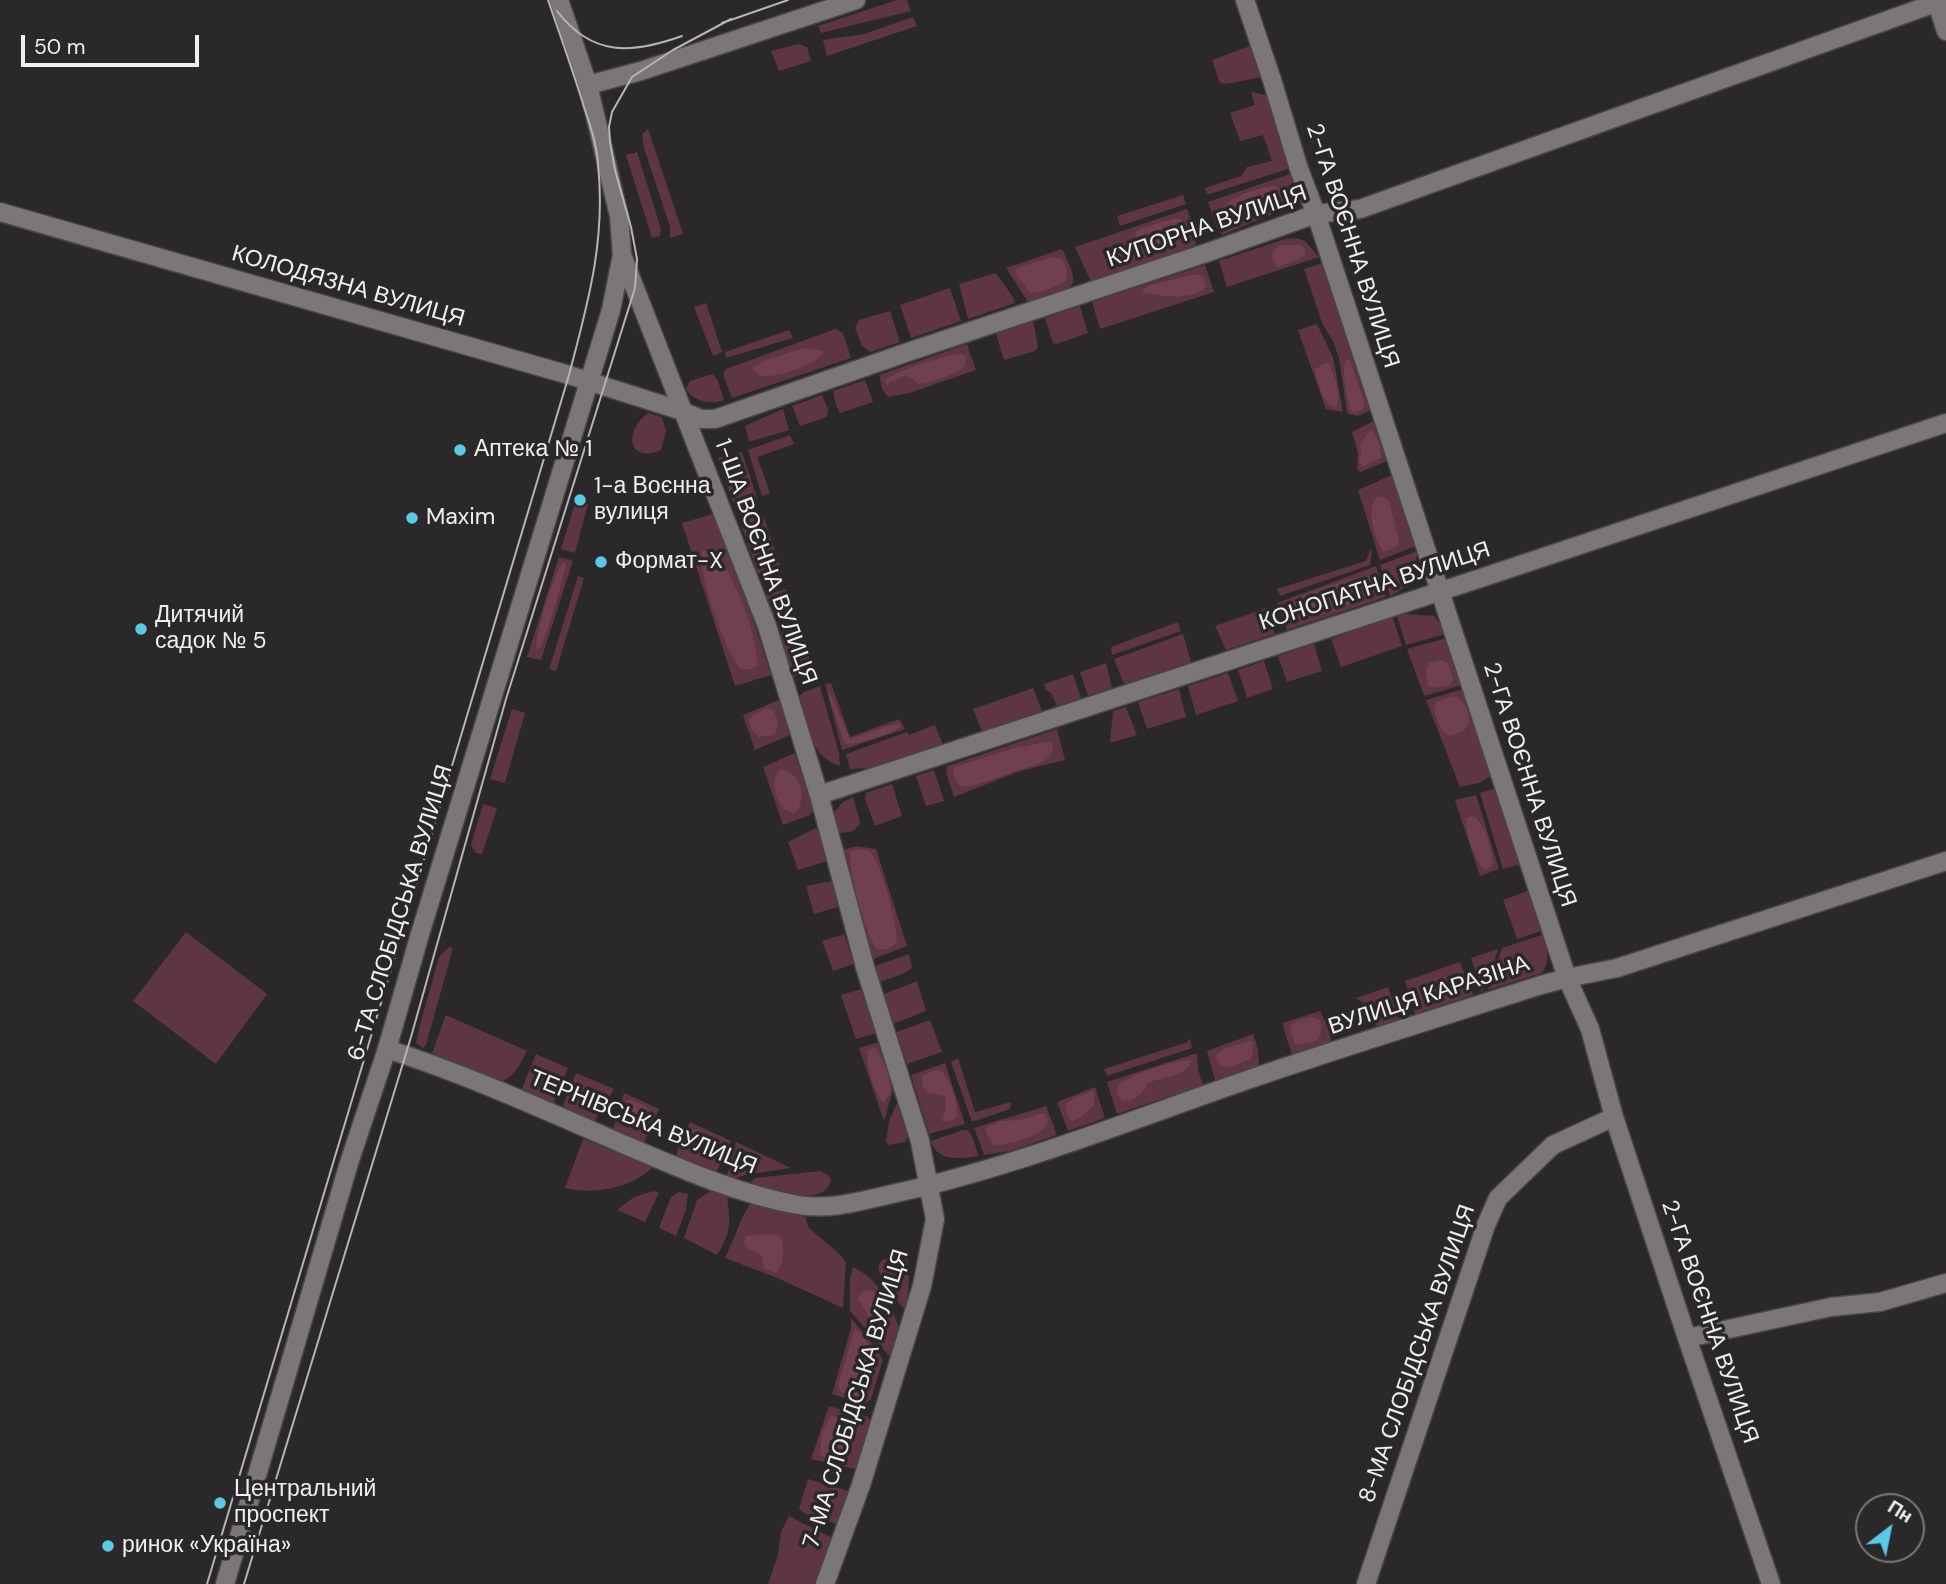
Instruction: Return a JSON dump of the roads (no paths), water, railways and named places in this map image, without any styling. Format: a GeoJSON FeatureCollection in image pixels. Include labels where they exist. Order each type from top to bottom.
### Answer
{"type":"FeatureCollection","features":[{"type":"Feature","properties":{"kind":"street","name":"1-ША ВОЄННА ВУЛИЦЯ"},"geometry":{"type":"LineString","coordinates":[[559,0],[588,85],[619,216],[622,255],[767,626],[819,795],[865,967],[920,1141],[929,1186]]}},
{"type":"Feature","properties":{"kind":"street"},"geometry":{"type":"LineString","coordinates":[[588,85],[641,71],[856,0]]}},
{"type":"Feature","properties":{"kind":"street","name":"2-ГА ВОЄННА ВУЛИЦЯ"},"geometry":{"type":"LineString","coordinates":[[1245,0],[1567,978],[1590,1029],[1614,1117],[1771,1584]]}},
{"type":"Feature","properties":{"kind":"street"},"geometry":{"type":"LineString","coordinates":[[1939,1],[1946,31]]}},
{"type":"Feature","properties":{"kind":"street","name":"КУПОРНА ВУЛИЦЯ"},"geometry":{"type":"LineString","coordinates":[[682,411],[701,419],[715,419],[732,414],[1317,214],[1360,209],[1939,1]]}},
{"type":"Feature","properties":{"kind":"street","name":"КОЛОДЯЗНА ВУЛИЦЯ"},"geometry":{"type":"LineString","coordinates":[[0,212],[682,411]]}},
{"type":"Feature","properties":{"kind":"street","name":"6-ТА СЛОБІДСЬКА ВУЛИЦЯ"},"geometry":{"type":"LineString","coordinates":[[225,1584],[344,1181],[387,1049],[611,310],[622,255]]}},
{"type":"Feature","properties":{"kind":"street","name":"КОНОПАТНА ВУЛИЦЯ"},"geometry":{"type":"LineString","coordinates":[[819,795],[1946,423]]}},
{"type":"Feature","properties":{"kind":"street","name":"ВУЛИЦЯ КАРАЗІНА"},"geometry":{"type":"LineString","coordinates":[[929,1186],[1066,1145],[1252,1078],[1567,978],[1617,968],[1946,861]]}},
{"type":"Feature","properties":{"kind":"street","name":"ТЕРНІВСЬКА ВУЛИЦЯ"},"geometry":{"type":"LineString","coordinates":[[387,1049],[512,1097],[716,1183],[768,1198],[802,1206],[830,1206],[929,1186]]}},
{"type":"Feature","properties":{"kind":"street","name":"8-МА СЛОБІДСЬКА ВУЛИЦЯ"},"geometry":{"type":"LineString","coordinates":[[1366,1584],[1486,1225],[1498,1198],[1553,1144],[1614,1117]]}},
{"type":"Feature","properties":{"kind":"street","name":"7-МА СЛОБІДСЬКА ВУЛИЦЯ"},"geometry":{"type":"LineString","coordinates":[[825,1584],[860,1485],[922,1286],[935,1219],[929,1186]]}},
{"type":"Feature","properties":{"kind":"street"},"geometry":{"type":"LineString","coordinates":[[1687,1338],[1831,1307],[1881,1302],[1946,1283]]}},
{"type":"Feature","properties":{"kind":"tram line"},"geometry":{"type":"LineString","coordinates":[[207,1584],[569,375],[589,297],[600,219],[595,142],[548,0]]}},
{"type":"Feature","properties":{"kind":"tram line"},"geometry":{"type":"LineString","coordinates":[[722,23],[788,0]]}},
{"type":"Feature","properties":{"kind":"tram line"},"geometry":{"type":"LineString","coordinates":[[557,11],[584,37],[614,48],[646,46],[682,36]]}},
{"type":"Feature","properties":{"kind":"tram line"},"geometry":{"type":"LineString","coordinates":[[244,1584],[411,1037],[506,699],[635,288],[637,259],[610,142],[612,112],[632,77],[673,50],[731,19]]}},
{"type":"Feature","properties":{"kind":"place","name":"Аптека № 1"},"geometry":{"type":"Point","coordinates":[460,450]}},
{"type":"Feature","properties":{"kind":"place","name":"1-а Воєнна вулиця"},"geometry":{"type":"Point","coordinates":[580,500]}},
{"type":"Feature","properties":{"kind":"place","name":"Maxim"},"geometry":{"type":"Point","coordinates":[412,518]}},
{"type":"Feature","properties":{"kind":"place","name":"Формат-X"},"geometry":{"type":"Point","coordinates":[601,562]}},
{"type":"Feature","properties":{"kind":"place","name":"Дитячий садок № 5"},"geometry":{"type":"Point","coordinates":[141,629]}},
{"type":"Feature","properties":{"kind":"place","name":"Центральний проспект"},"geometry":{"type":"Point","coordinates":[220,1503]}},
{"type":"Feature","properties":{"kind":"place","name":"ринок «Україна»"},"geometry":{"type":"Point","coordinates":[108,1546]}}]}
